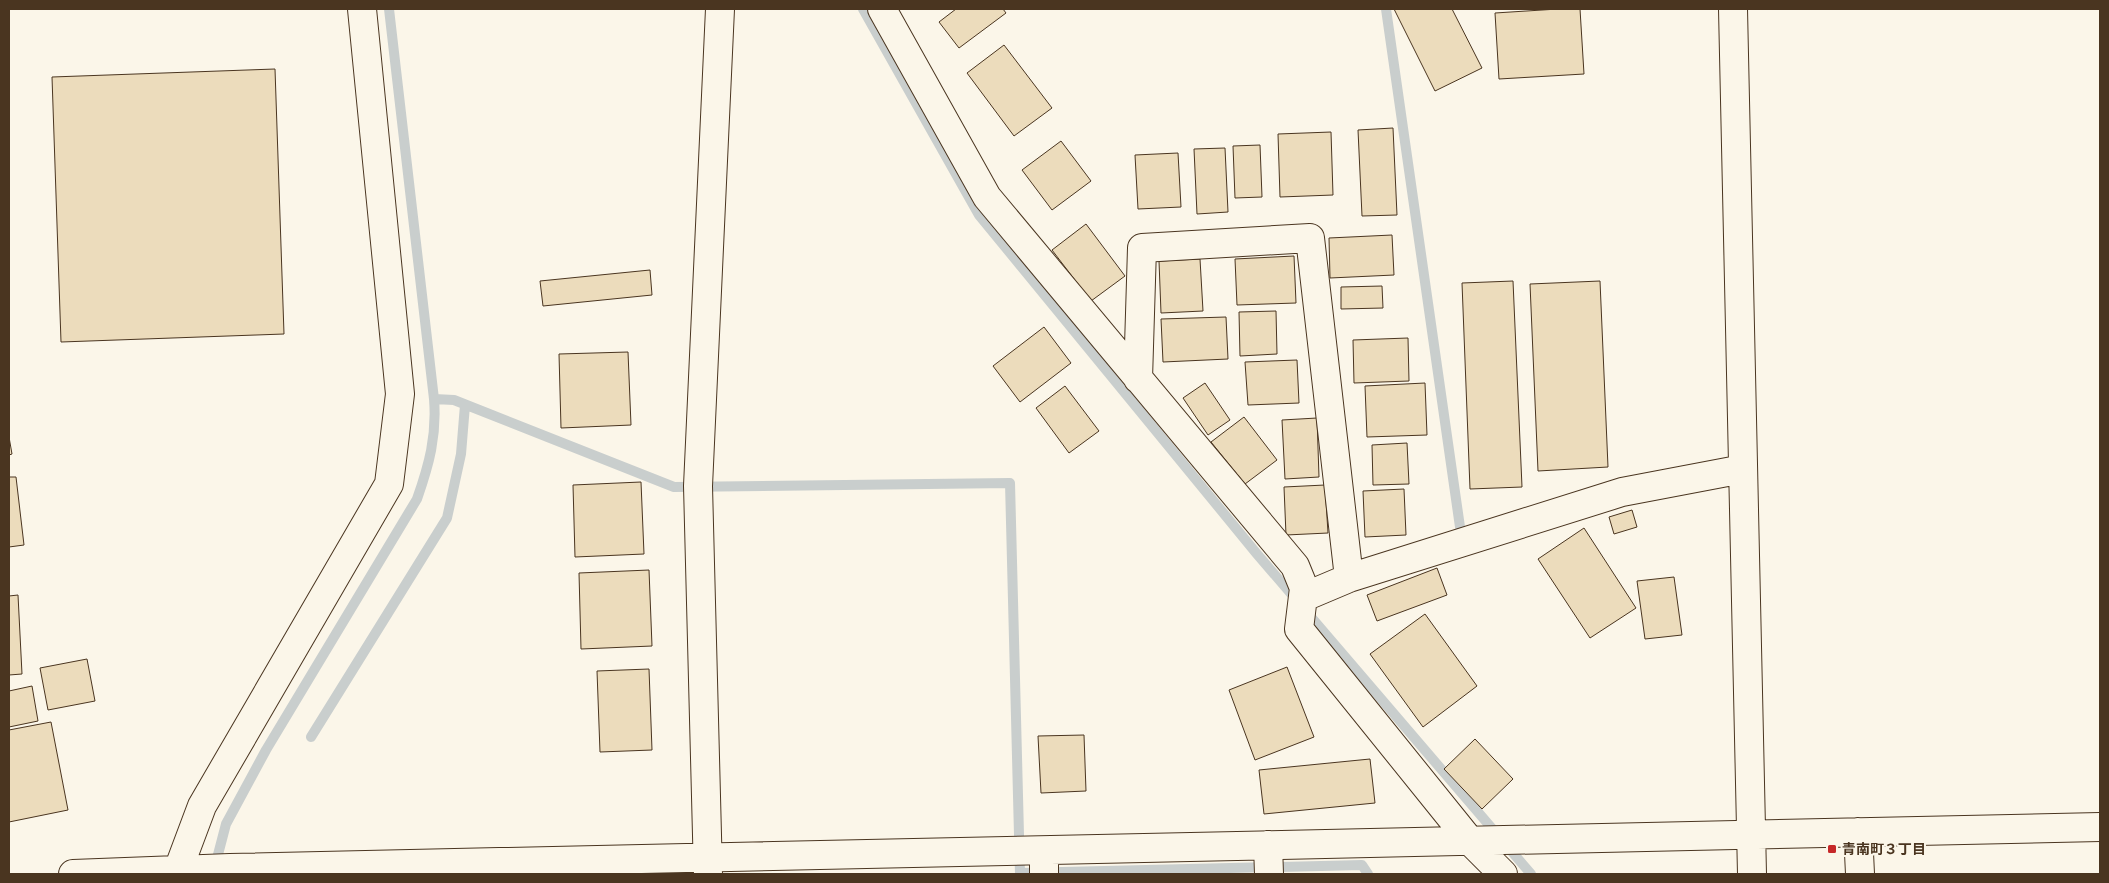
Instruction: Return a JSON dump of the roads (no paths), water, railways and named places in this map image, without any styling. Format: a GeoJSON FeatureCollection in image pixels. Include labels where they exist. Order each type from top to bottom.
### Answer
{"type":"FeatureCollection","features":[{"type":"Feature","properties":{"kind":"street"},"geometry":{"type":"LineString","coordinates":[[178,870],[202,806],[389,484],[400,394],[362,9]]}},
{"type":"Feature","properties":{"kind":"street"},"geometry":{"type":"LineString","coordinates":[[708,866],[698,486],[720,9]]}},
{"type":"Feature","properties":{"kind":"street"},"geometry":{"type":"LineString","coordinates":[[882,9],[987,197],[1295,566],[1304,588],[1299,628],[1470,841],[1503,874]]}},
{"type":"Feature","properties":{"kind":"street"},"geometry":{"type":"LineString","coordinates":[[1733,9],[1752,874]]}},
{"type":"Feature","properties":{"kind":"street"},"geometry":{"type":"LineString","coordinates":[[1138,379],[1142,248],[1310,238],[1350,578]]}},
{"type":"Feature","properties":{"kind":"street"},"geometry":{"type":"LineString","coordinates":[[1304,597],[1350,578],[1622,492],[1743,469]]}},
{"type":"Feature","properties":{"kind":"street"},"geometry":{"type":"LineString","coordinates":[[73,874],[178,870],[1044,862],[1268,846],[2100,827]]}},
{"type":"Feature","properties":{"kind":"street"},"geometry":{"type":"LineString","coordinates":[[1858,832],[1860,874]]}},
{"type":"Feature","properties":{"kind":"street"},"geometry":{"type":"LineString","coordinates":[[1268,846],[1270,874]]}},
{"type":"Feature","properties":{"kind":"waterway"},"geometry":{"type":"LineString","coordinates":[[215,866],[226,824],[266,750],[417,499],[431,450],[435,413],[434,399],[389,9]]}},
{"type":"Feature","properties":{"kind":"waterway"},"geometry":{"type":"LineString","coordinates":[[863,9],[979,215],[1257,554],[1531,874]]}},
{"type":"Feature","properties":{"kind":"waterway"},"geometry":{"type":"LineString","coordinates":[[1386,9],[1460,527]]}},
{"type":"Feature","properties":{"kind":"waterway"},"geometry":{"type":"LineString","coordinates":[[434,399],[454,400],[674,487],[1010,483],[1020,874]]}},
{"type":"Feature","properties":{"kind":"waterway"},"geometry":{"type":"LineString","coordinates":[[311,737],[447,518],[461,454],[465,405]]}},
{"type":"Feature","properties":{"kind":"waterway"},"geometry":{"type":"LineString","coordinates":[[1020,873],[1362,865],[1368,874]]}},
{"type":"Feature","properties":{"kind":"place","name":"青南町３丁目"},"geometry":{"type":"Point","coordinates":[1832,849]}}]}
